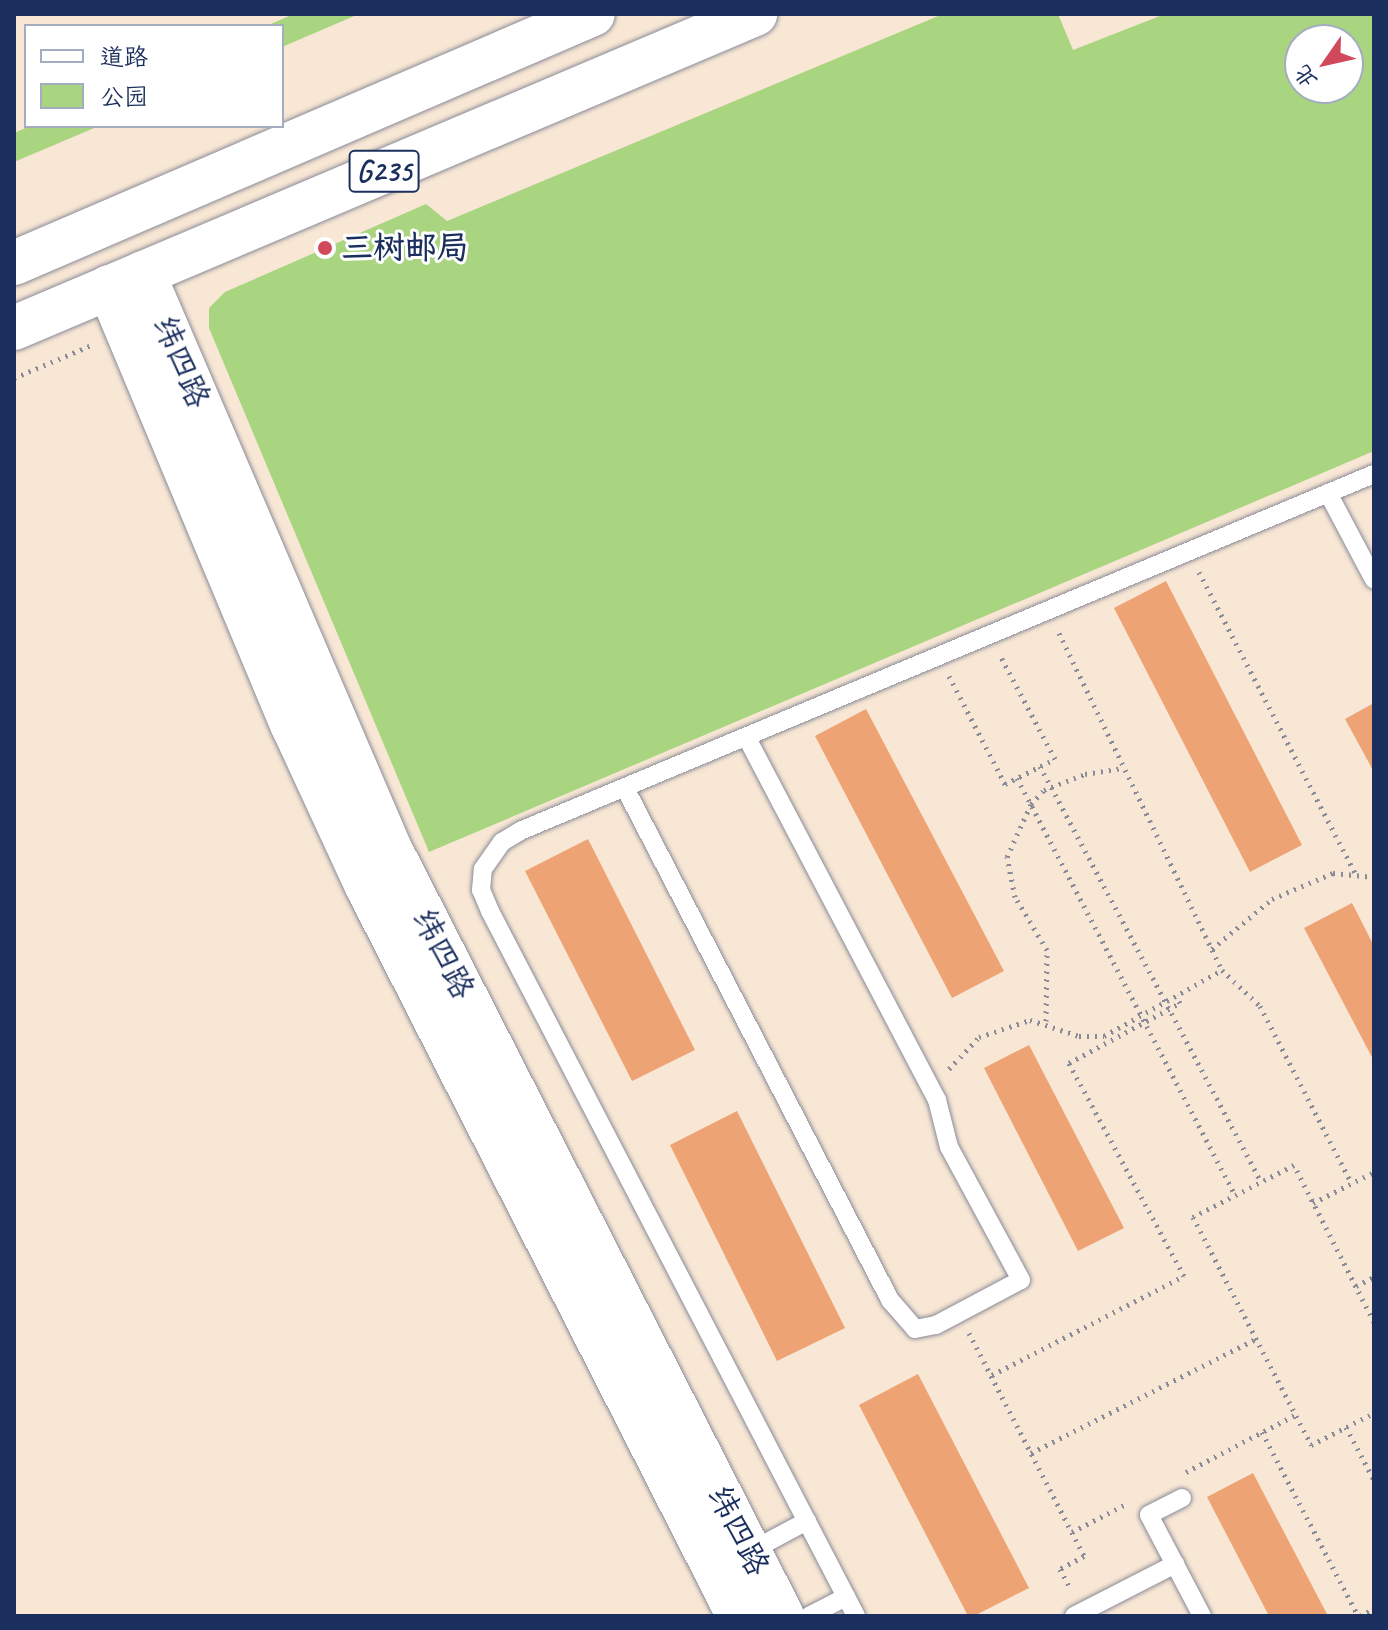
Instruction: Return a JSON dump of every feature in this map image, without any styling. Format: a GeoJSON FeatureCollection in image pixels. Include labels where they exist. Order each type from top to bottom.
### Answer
{"type":"FeatureCollection","features":[{"type":"Feature","properties":{"kind":"main road","name":"G235"},"geometry":{"type":"LineString","coordinates":[[14,263],[593,14]]}},
{"type":"Feature","properties":{"kind":"main road","name":"G235"},"geometry":{"type":"LineString","coordinates":[[14,328],[755,14]]}},
{"type":"Feature","properties":{"kind":"main road","name":"纬四路"},"geometry":{"type":"LineString","coordinates":[[126,280],[126,330],[293,726],[367,886],[732,1561],[782,1616]]}},
{"type":"Feature","properties":{"kind":"main road","name":"纬四路"},"geometry":{"type":"LineString","coordinates":[[126,280],[389,847],[732,1561],[739,1616]]}},
{"type":"Feature","properties":{"kind":"lane"},"geometry":{"type":"LineString","coordinates":[[856,1616],[481,890],[483,869],[502,842],[1374,474]]}},
{"type":"Feature","properties":{"kind":"lane"},"geometry":{"type":"LineString","coordinates":[[1328,493],[1374,580]]}},
{"type":"Feature","properties":{"kind":"lane"},"geometry":{"type":"LineString","coordinates":[[625,788],[890,1300],[915,1329],[959,1313],[1021,1280],[949,1147],[930,1088],[747,738]]}},
{"type":"Feature","properties":{"kind":"lane"},"geometry":{"type":"LineString","coordinates":[[1182,1498],[1149,1515],[1202,1616]]}},
{"type":"Feature","properties":{"kind":"lane"},"geometry":{"type":"LineString","coordinates":[[732,1561],[807,1521]]}},
{"type":"Feature","properties":{"kind":"lane"},"geometry":{"type":"LineString","coordinates":[[1079,1614],[1175,1564]]}},
{"type":"Feature","properties":{"kind":"lane"},"geometry":{"type":"LineString","coordinates":[[809,1616],[846,1597]]}},
{"type":"Feature","properties":{"kind":"path"},"geometry":{"type":"LineString","coordinates":[[14,378],[126,330]]}},
{"type":"Feature","properties":{"kind":"path"},"geometry":{"type":"LineString","coordinates":[[1188,552],[1355,873]]}},
{"type":"Feature","properties":{"kind":"path"},"geometry":{"type":"LineString","coordinates":[[1048,611],[1222,970],[1260,1006],[1352,1184]]}},
{"type":"Feature","properties":{"kind":"path"},"geometry":{"type":"LineString","coordinates":[[939,657],[1005,784],[1055,759],[990,636]]}},
{"type":"Feature","properties":{"kind":"path"},"geometry":{"type":"LineString","coordinates":[[1040,766],[1261,1182]]}},
{"type":"Feature","properties":{"kind":"path"},"geometry":{"type":"LineString","coordinates":[[1046,1021],[1047,950],[1015,897],[1007,857],[1031,804],[1051,786],[1124,768]]}},
{"type":"Feature","properties":{"kind":"path"},"geometry":{"type":"LineString","coordinates":[[1017,778],[1235,1195]]}},
{"type":"Feature","properties":{"kind":"path"},"geometry":{"type":"LineString","coordinates":[[1212,949],[1272,899],[1333,873],[1374,877]]}},
{"type":"Feature","properties":{"kind":"path"},"geometry":{"type":"LineString","coordinates":[[930,1088],[979,1037],[1030,1020],[1046,1021],[1091,1039],[1222,970]]}},
{"type":"Feature","properties":{"kind":"path"},"geometry":{"type":"LineString","coordinates":[[992,1375],[1184,1276],[1069,1063],[1180,1003],[1176,996]]}},
{"type":"Feature","properties":{"kind":"path"},"geometry":{"type":"LineString","coordinates":[[1374,1322],[1294,1165],[1193,1217],[1311,1445],[1374,1413]]}},
{"type":"Feature","properties":{"kind":"path"},"geometry":{"type":"LineString","coordinates":[[1313,1203],[1374,1172]]}},
{"type":"Feature","properties":{"kind":"path"},"geometry":{"type":"LineString","coordinates":[[1356,1286],[1374,1277]]}},
{"type":"Feature","properties":{"kind":"path"},"geometry":{"type":"LineString","coordinates":[[959,1313],[1084,1556],[1060,1569],[1079,1614]]}},
{"type":"Feature","properties":{"kind":"path"},"geometry":{"type":"LineString","coordinates":[[1031,1453],[1256,1339]]}},
{"type":"Feature","properties":{"kind":"path"},"geometry":{"type":"LineString","coordinates":[[1346,1427],[1374,1480]]}},
{"type":"Feature","properties":{"kind":"path"},"geometry":{"type":"LineString","coordinates":[[1262,1432],[1359,1616],[1374,1609]]}},
{"type":"Feature","properties":{"kind":"green space"},"geometry":{"type":"Polygon","coordinates":[[[294,14],[359,14],[284,46],[284,24],[271,24],[294,14]]]}},
{"type":"Feature","properties":{"kind":"green space"},"geometry":{"type":"Polygon","coordinates":[[[943,14],[1058,14],[1073,50],[1165,14],[1374,14],[1374,451],[429,852],[209,328],[209,308],[225,292],[426,204],[447,221],[943,14]]]}},
{"type":"Feature","properties":{"kind":"green space"},"geometry":{"type":"Polygon","coordinates":[[[25,128],[94,128],[14,162],[14,133],[25,128]]]}},
{"type":"Feature","properties":{"kind":"building"},"geometry":{"type":"Polygon","coordinates":[[[1166,581],[1302,845],[1250,872],[1114,608],[1166,581]]]}},
{"type":"Feature","properties":{"kind":"building"},"geometry":{"type":"Polygon","coordinates":[[[1374,703],[1374,772],[1345,719],[1374,703]]]}},
{"type":"Feature","properties":{"kind":"building"},"geometry":{"type":"Polygon","coordinates":[[[866,709],[1004,971],[952,998],[815,736],[866,709]]]}},
{"type":"Feature","properties":{"kind":"building"},"geometry":{"type":"Polygon","coordinates":[[[588,839],[695,1050],[632,1081],[525,871],[588,839]]]}},
{"type":"Feature","properties":{"kind":"building"},"geometry":{"type":"Polygon","coordinates":[[[1352,903],[1374,946],[1374,1061],[1304,928],[1352,903]]]}},
{"type":"Feature","properties":{"kind":"building"},"geometry":{"type":"Polygon","coordinates":[[[1029,1045],[1124,1228],[1078,1251],[984,1068],[1029,1045]]]}},
{"type":"Feature","properties":{"kind":"building"},"geometry":{"type":"Polygon","coordinates":[[[737,1111],[845,1328],[777,1361],[670,1145],[737,1111]]]}},
{"type":"Feature","properties":{"kind":"building"},"geometry":{"type":"Polygon","coordinates":[[[918,1374],[1029,1588],[974,1616],[968,1616],[859,1405],[918,1374]]]}},
{"type":"Feature","properties":{"kind":"building"},"geometry":{"type":"Polygon","coordinates":[[[1253,1473],[1328,1616],[1269,1616],[1207,1497],[1253,1473]]]}},
{"type":"Feature","properties":{"kind":"place","name":"三树邮局"},"geometry":{"type":"Point","coordinates":[325,248]}}]}
